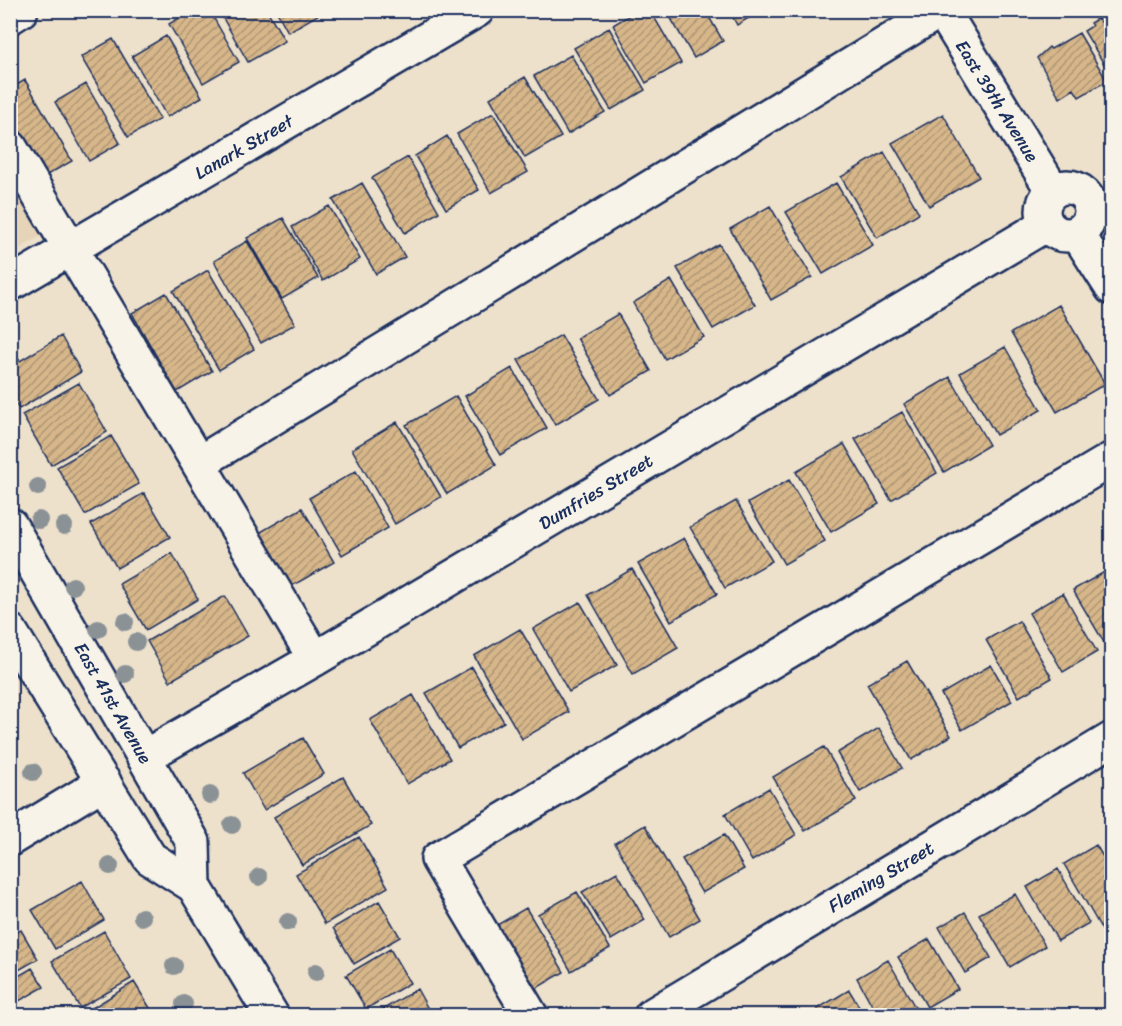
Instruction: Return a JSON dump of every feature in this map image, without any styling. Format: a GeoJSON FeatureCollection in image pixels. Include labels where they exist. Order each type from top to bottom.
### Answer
{"type":"FeatureCollection","features":[{"type":"Feature","properties":{"kind":"street"},"geometry":{"type":"LineString","coordinates":[[10,17],[21,10]]}},
{"type":"Feature","properties":{"kind":"street","name":"Lanark Street"},"geometry":{"type":"LineString","coordinates":[[10,284],[477,10]]}},
{"type":"Feature","properties":{"kind":"street"},"geometry":{"type":"LineString","coordinates":[[199,463],[941,10]]}},
{"type":"Feature","properties":{"kind":"street","name":"East 39th Avenue"},"geometry":{"type":"LineString","coordinates":[[941,10],[1053,191]]}},
{"type":"Feature","properties":{"kind":"street"},"geometry":{"type":"LineString","coordinates":[[10,147],[315,659]]}},
{"type":"Feature","properties":{"kind":"street"},"geometry":{"type":"LineString","coordinates":[[1060,188],[1099,192],[1090,206],[1088,222],[1077,232],[1064,235],[1047,224],[1044,217],[1044,203],[1053,191],[1060,188]]}},
{"type":"Feature","properties":{"kind":"street","name":"Dumfries Street"},"geometry":{"type":"LineString","coordinates":[[144,757],[315,659],[1047,224]]}},
{"type":"Feature","properties":{"kind":"street"},"geometry":{"type":"LineString","coordinates":[[1077,232],[1112,288]]}},
{"type":"Feature","properties":{"kind":"street"},"geometry":{"type":"LineString","coordinates":[[531,1016],[438,859],[1112,459]]}},
{"type":"Feature","properties":{"kind":"street","name":"East 41st Avenue"},"geometry":{"type":"LineString","coordinates":[[10,525],[193,842],[194,886]]}},
{"type":"Feature","properties":{"kind":"street","name":"East 41st Avenue"},"geometry":{"type":"LineString","coordinates":[[10,631],[150,858],[194,886],[272,1016]]}},
{"type":"Feature","properties":{"kind":"street","name":"Fleming Street"},"geometry":{"type":"LineString","coordinates":[[651,1016],[1112,739]]}},
{"type":"Feature","properties":{"kind":"street"},"geometry":{"type":"LineString","coordinates":[[10,839],[104,782]]}},
{"type":"Feature","properties":{"kind":"shaded area"},"geometry":{"type":"Polygon","coordinates":[[[10,169],[43,226],[41,236],[11,254],[10,169]]]}},
{"type":"Feature","properties":{"kind":"building"},"geometry":{"type":"Polygon","coordinates":[[[192,10],[209,10],[239,62],[203,83],[169,24],[192,10]]]}},
{"type":"Feature","properties":{"kind":"building"},"geometry":{"type":"Polygon","coordinates":[[[225,10],[267,10],[285,41],[248,62],[220,13],[225,10]]]}},
{"type":"Feature","properties":{"kind":"building"},"geometry":{"type":"Polygon","coordinates":[[[276,10],[322,10],[323,12],[288,32],[276,10]]]}},
{"type":"Feature","properties":{"kind":"building"},"geometry":{"type":"Polygon","coordinates":[[[638,10],[650,10],[681,63],[646,83],[613,25],[638,10]]]}},
{"type":"Feature","properties":{"kind":"building"},"geometry":{"type":"Polygon","coordinates":[[[666,10],[705,10],[723,41],[694,58],[666,10]]]}},
{"type":"Feature","properties":{"kind":"building"},"geometry":{"type":"Polygon","coordinates":[[[729,10],[762,10],[737,25],[729,10]]]}},
{"type":"Feature","properties":{"kind":"building"},"geometry":{"type":"Polygon","coordinates":[[[1112,15],[1112,66],[1107,69],[1084,31],[1098,18],[1100,22],[1112,15]]]}},
{"type":"Feature","properties":{"kind":"building"},"geometry":{"type":"Polygon","coordinates":[[[609,28],[645,90],[611,110],[574,48],[609,28]]]}},
{"type":"Feature","properties":{"kind":"building"},"geometry":{"type":"Polygon","coordinates":[[[1079,33],[1107,81],[1079,97],[1074,89],[1060,98],[1037,58],[1049,47],[1051,49],[1079,33]]]}},
{"type":"Feature","properties":{"kind":"building"},"geometry":{"type":"Polygon","coordinates":[[[166,36],[202,97],[167,117],[132,56],[166,36]]]}},
{"type":"Feature","properties":{"kind":"building"},"geometry":{"type":"Polygon","coordinates":[[[113,39],[160,119],[128,137],[81,57],[113,39]]]}},
{"type":"Feature","properties":{"kind":"building"},"geometry":{"type":"Polygon","coordinates":[[[571,55],[605,112],[568,134],[534,76],[571,55]]]}},
{"type":"Feature","properties":{"kind":"building"},"geometry":{"type":"Polygon","coordinates":[[[525,77],[561,137],[525,158],[490,98],[525,77]]]}},
{"type":"Feature","properties":{"kind":"building"},"geometry":{"type":"Polygon","coordinates":[[[25,80],[72,161],[45,176],[10,116],[10,89],[25,80]]]}},
{"type":"Feature","properties":{"kind":"building"},"geometry":{"type":"Polygon","coordinates":[[[86,84],[120,143],[89,161],[55,102],[86,84]]]}},
{"type":"Feature","properties":{"kind":"building"},"geometry":{"type":"Polygon","coordinates":[[[493,113],[528,172],[491,193],[457,134],[493,113]]]}},
{"type":"Feature","properties":{"kind":"building"},"geometry":{"type":"Polygon","coordinates":[[[943,114],[979,177],[929,206],[892,143],[943,114]]]}},
{"type":"Feature","properties":{"kind":"building"},"geometry":{"type":"Polygon","coordinates":[[[447,136],[479,190],[446,209],[415,156],[447,136]]]}},
{"type":"Feature","properties":{"kind":"building"},"geometry":{"type":"Polygon","coordinates":[[[884,152],[919,213],[877,238],[841,177],[884,152]]]}},
{"type":"Feature","properties":{"kind":"building"},"geometry":{"type":"Polygon","coordinates":[[[408,157],[439,212],[405,233],[372,178],[408,157]]]}},
{"type":"Feature","properties":{"kind":"building"},"geometry":{"type":"Polygon","coordinates":[[[362,183],[405,257],[376,274],[333,200],[362,183]]]}},
{"type":"Feature","properties":{"kind":"building"},"geometry":{"type":"Polygon","coordinates":[[[836,183],[873,245],[823,274],[786,212],[836,183]]]}},
{"type":"Feature","properties":{"kind":"building"},"geometry":{"type":"Polygon","coordinates":[[[329,206],[360,259],[323,281],[292,227],[329,206]]]}},
{"type":"Feature","properties":{"kind":"building"},"geometry":{"type":"Polygon","coordinates":[[[770,206],[812,277],[771,300],[730,229],[770,206]]]}},
{"type":"Feature","properties":{"kind":"building"},"geometry":{"type":"Polygon","coordinates":[[[283,218],[318,278],[282,299],[247,238],[283,218]]]}},
{"type":"Feature","properties":{"kind":"building"},"geometry":{"type":"Polygon","coordinates":[[[247,241],[295,324],[261,343],[214,261],[247,241]]]}},
{"type":"Feature","properties":{"kind":"building"},"geometry":{"type":"Polygon","coordinates":[[[719,244],[755,305],[713,329],[677,268],[719,244]]]}},
{"type":"Feature","properties":{"kind":"building"},"geometry":{"type":"Polygon","coordinates":[[[208,270],[254,349],[219,370],[173,291],[208,270]]]}},
{"type":"Feature","properties":{"kind":"building"},"geometry":{"type":"Polygon","coordinates":[[[671,280],[704,337],[665,359],[633,303],[671,280]]]}},
{"type":"Feature","properties":{"kind":"building"},"geometry":{"type":"Polygon","coordinates":[[[166,293],[212,371],[177,392],[132,313],[166,293]]]}},
{"type":"Feature","properties":{"kind":"building"},"geometry":{"type":"Polygon","coordinates":[[[1059,305],[1105,384],[1057,412],[1011,333],[1059,305]]]}},
{"type":"Feature","properties":{"kind":"building"},"geometry":{"type":"Polygon","coordinates":[[[618,314],[651,371],[610,395],[577,338],[618,314]]]}},
{"type":"Feature","properties":{"kind":"building"},"geometry":{"type":"Polygon","coordinates":[[[561,335],[599,399],[555,425],[518,360],[561,335]]]}},
{"type":"Feature","properties":{"kind":"building"},"geometry":{"type":"Polygon","coordinates":[[[61,336],[81,372],[19,409],[10,395],[10,361],[17,357],[20,361],[61,336]]]}},
{"type":"Feature","properties":{"kind":"building"},"geometry":{"type":"Polygon","coordinates":[[[1005,347],[1041,410],[996,435],[960,373],[1005,347]]]}},
{"type":"Feature","properties":{"kind":"building"},"geometry":{"type":"Polygon","coordinates":[[[512,368],[547,428],[500,455],[465,396],[512,368]]]}},
{"type":"Feature","properties":{"kind":"building"},"geometry":{"type":"Polygon","coordinates":[[[950,377],[989,445],[944,472],[904,404],[950,377]]]}},
{"type":"Feature","properties":{"kind":"building"},"geometry":{"type":"Polygon","coordinates":[[[79,383],[107,432],[51,465],[22,415],[79,383]]]}},
{"type":"Feature","properties":{"kind":"building"},"geometry":{"type":"Polygon","coordinates":[[[456,396],[496,465],[447,494],[406,425],[456,396]]]}},
{"type":"Feature","properties":{"kind":"building"},"geometry":{"type":"Polygon","coordinates":[[[902,412],[937,473],[891,500],[855,439],[902,412]]]}},
{"type":"Feature","properties":{"kind":"building"},"geometry":{"type":"Polygon","coordinates":[[[397,422],[441,497],[395,524],[352,449],[397,422]]]}},
{"type":"Feature","properties":{"kind":"building"},"geometry":{"type":"Polygon","coordinates":[[[111,436],[139,484],[85,515],[57,467],[111,436]]]}},
{"type":"Feature","properties":{"kind":"building"},"geometry":{"type":"Polygon","coordinates":[[[844,444],[879,504],[831,532],[796,472],[844,444]]]}},
{"type":"Feature","properties":{"kind":"building"},"geometry":{"type":"Polygon","coordinates":[[[356,471],[388,528],[342,555],[309,498],[356,471]]]}},
{"type":"Feature","properties":{"kind":"building"},"geometry":{"type":"Polygon","coordinates":[[[789,480],[825,541],[784,564],[748,503],[789,480]]]}},
{"type":"Feature","properties":{"kind":"building"},"geometry":{"type":"Polygon","coordinates":[[[144,493],[170,537],[117,568],[91,524],[144,493]]]}},
{"type":"Feature","properties":{"kind":"building"},"geometry":{"type":"Polygon","coordinates":[[[736,501],[772,561],[725,588],[690,527],[736,501]]]}},
{"type":"Feature","properties":{"kind":"building"},"geometry":{"type":"Polygon","coordinates":[[[302,508],[334,562],[290,587],[259,533],[302,508]]]}},
{"type":"Feature","properties":{"kind":"building"},"geometry":{"type":"Polygon","coordinates":[[[684,538],[717,594],[671,621],[638,564],[684,538]]]}},
{"type":"Feature","properties":{"kind":"building"},"geometry":{"type":"Polygon","coordinates":[[[172,553],[198,599],[146,630],[119,584],[172,553]]]}},
{"type":"Feature","properties":{"kind":"building"},"geometry":{"type":"Polygon","coordinates":[[[632,569],[678,648],[633,674],[588,595],[632,569]]]}},
{"type":"Feature","properties":{"kind":"building"},"geometry":{"type":"Polygon","coordinates":[[[1108,570],[1112,576],[1112,649],[1109,651],[1073,590],[1108,570]]]}},
{"type":"Feature","properties":{"kind":"building"},"geometry":{"type":"Polygon","coordinates":[[[1063,593],[1097,652],[1063,672],[1029,613],[1063,593]]]}},
{"type":"Feature","properties":{"kind":"building"},"geometry":{"type":"Polygon","coordinates":[[[225,596],[248,636],[170,681],[147,641],[225,596]]]}},
{"type":"Feature","properties":{"kind":"building"},"geometry":{"type":"Polygon","coordinates":[[[580,602],[617,665],[569,692],[533,629],[580,602]]]}},
{"type":"Feature","properties":{"kind":"building"},"geometry":{"type":"Polygon","coordinates":[[[1019,621],[1052,678],[1019,697],[986,640],[1019,621]]]}},
{"type":"Feature","properties":{"kind":"building"},"geometry":{"type":"Polygon","coordinates":[[[520,629],[569,712],[522,739],[474,656],[520,629]]]}},
{"type":"Feature","properties":{"kind":"building"},"geometry":{"type":"Polygon","coordinates":[[[907,661],[951,736],[911,760],[867,684],[907,661]]]}},
{"type":"Feature","properties":{"kind":"building"},"geometry":{"type":"Polygon","coordinates":[[[991,665],[1012,701],[962,730],[941,694],[991,665]]]}},
{"type":"Feature","properties":{"kind":"building"},"geometry":{"type":"Polygon","coordinates":[[[472,667],[504,722],[458,748],[426,693],[472,667]]]}},
{"type":"Feature","properties":{"kind":"building"},"geometry":{"type":"Polygon","coordinates":[[[413,695],[450,759],[407,784],[370,720],[413,695]]]}},
{"type":"Feature","properties":{"kind":"building"},"geometry":{"type":"Polygon","coordinates":[[[879,728],[902,768],[860,792],[837,753],[879,728]]]}},
{"type":"Feature","properties":{"kind":"building"},"geometry":{"type":"Polygon","coordinates":[[[303,738],[324,774],[264,810],[243,773],[303,738]]]}},
{"type":"Feature","properties":{"kind":"building"},"geometry":{"type":"Polygon","coordinates":[[[824,747],[856,801],[805,831],[773,777],[824,747]]]}},
{"type":"Feature","properties":{"kind":"building"},"geometry":{"type":"Polygon","coordinates":[[[343,777],[371,825],[302,865],[274,817],[343,777]]]}},
{"type":"Feature","properties":{"kind":"building"},"geometry":{"type":"Polygon","coordinates":[[[769,788],[796,835],[752,861],[725,814],[769,788]]]}},
{"type":"Feature","properties":{"kind":"building"},"geometry":{"type":"Polygon","coordinates":[[[645,825],[700,919],[669,937],[615,843],[645,825]]]}},
{"type":"Feature","properties":{"kind":"building"},"geometry":{"type":"Polygon","coordinates":[[[724,835],[744,869],[702,893],[682,859],[724,835]]]}},
{"type":"Feature","properties":{"kind":"building"},"geometry":{"type":"Polygon","coordinates":[[[359,837],[388,887],[325,924],[296,874],[359,837]]]}},
{"type":"Feature","properties":{"kind":"building"},"geometry":{"type":"Polygon","coordinates":[[[1096,845],[1112,872],[1112,940],[1109,942],[1064,864],[1096,845]]]}},
{"type":"Feature","properties":{"kind":"building"},"geometry":{"type":"Polygon","coordinates":[[[1058,869],[1089,923],[1058,941],[1027,887],[1058,869]]]}},
{"type":"Feature","properties":{"kind":"building"},"geometry":{"type":"Polygon","coordinates":[[[617,872],[645,920],[611,940],[582,892],[617,872]]]}},
{"type":"Feature","properties":{"kind":"building"},"geometry":{"type":"Polygon","coordinates":[[[82,881],[104,920],[55,949],[32,910],[82,881]]]}},
{"type":"Feature","properties":{"kind":"building"},"geometry":{"type":"Polygon","coordinates":[[[577,892],[610,948],[571,971],[538,914],[577,892]]]}},
{"type":"Feature","properties":{"kind":"building"},"geometry":{"type":"Polygon","coordinates":[[[1015,894],[1045,946],[1010,967],[979,914],[1015,894]]]}},
{"type":"Feature","properties":{"kind":"building"},"geometry":{"type":"Polygon","coordinates":[[[379,901],[400,937],[354,964],[333,928],[379,901]]]}},
{"type":"Feature","properties":{"kind":"building"},"geometry":{"type":"Polygon","coordinates":[[[526,908],[564,972],[530,992],[492,928],[526,908]]]}},
{"type":"Feature","properties":{"kind":"building"},"geometry":{"type":"Polygon","coordinates":[[[965,912],[991,958],[965,973],[939,927],[965,912]]]}},
{"type":"Feature","properties":{"kind":"building"},"geometry":{"type":"Polygon","coordinates":[[[21,930],[38,959],[10,975],[10,936],[21,930]]]}},
{"type":"Feature","properties":{"kind":"building"},"geometry":{"type":"Polygon","coordinates":[[[104,931],[131,979],[80,1008],[52,961],[104,931]]]}},
{"type":"Feature","properties":{"kind":"building"},"geometry":{"type":"Polygon","coordinates":[[[929,939],[958,989],[927,1007],[898,957],[929,939]]]}},
{"type":"Feature","properties":{"kind":"building"},"geometry":{"type":"Polygon","coordinates":[[[390,949],[410,983],[366,1009],[346,975],[390,949]]]}},
{"type":"Feature","properties":{"kind":"building"},"geometry":{"type":"Polygon","coordinates":[[[888,960],[920,1016],[878,1016],[857,978],[888,960]]]}},
{"type":"Feature","properties":{"kind":"building"},"geometry":{"type":"Polygon","coordinates":[[[32,968],[44,987],[19,1001],[10,981],[32,968]]]}},
{"type":"Feature","properties":{"kind":"building"},"geometry":{"type":"Polygon","coordinates":[[[134,982],[155,1016],[81,1016],[81,1015],[134,982]]]}},
{"type":"Feature","properties":{"kind":"building"},"geometry":{"type":"Polygon","coordinates":[[[417,989],[432,1016],[372,1016],[417,989]]]}},
{"type":"Feature","properties":{"kind":"building"},"geometry":{"type":"Polygon","coordinates":[[[849,990],[865,1016],[821,1016],[817,1009],[849,990]]]}}]}
